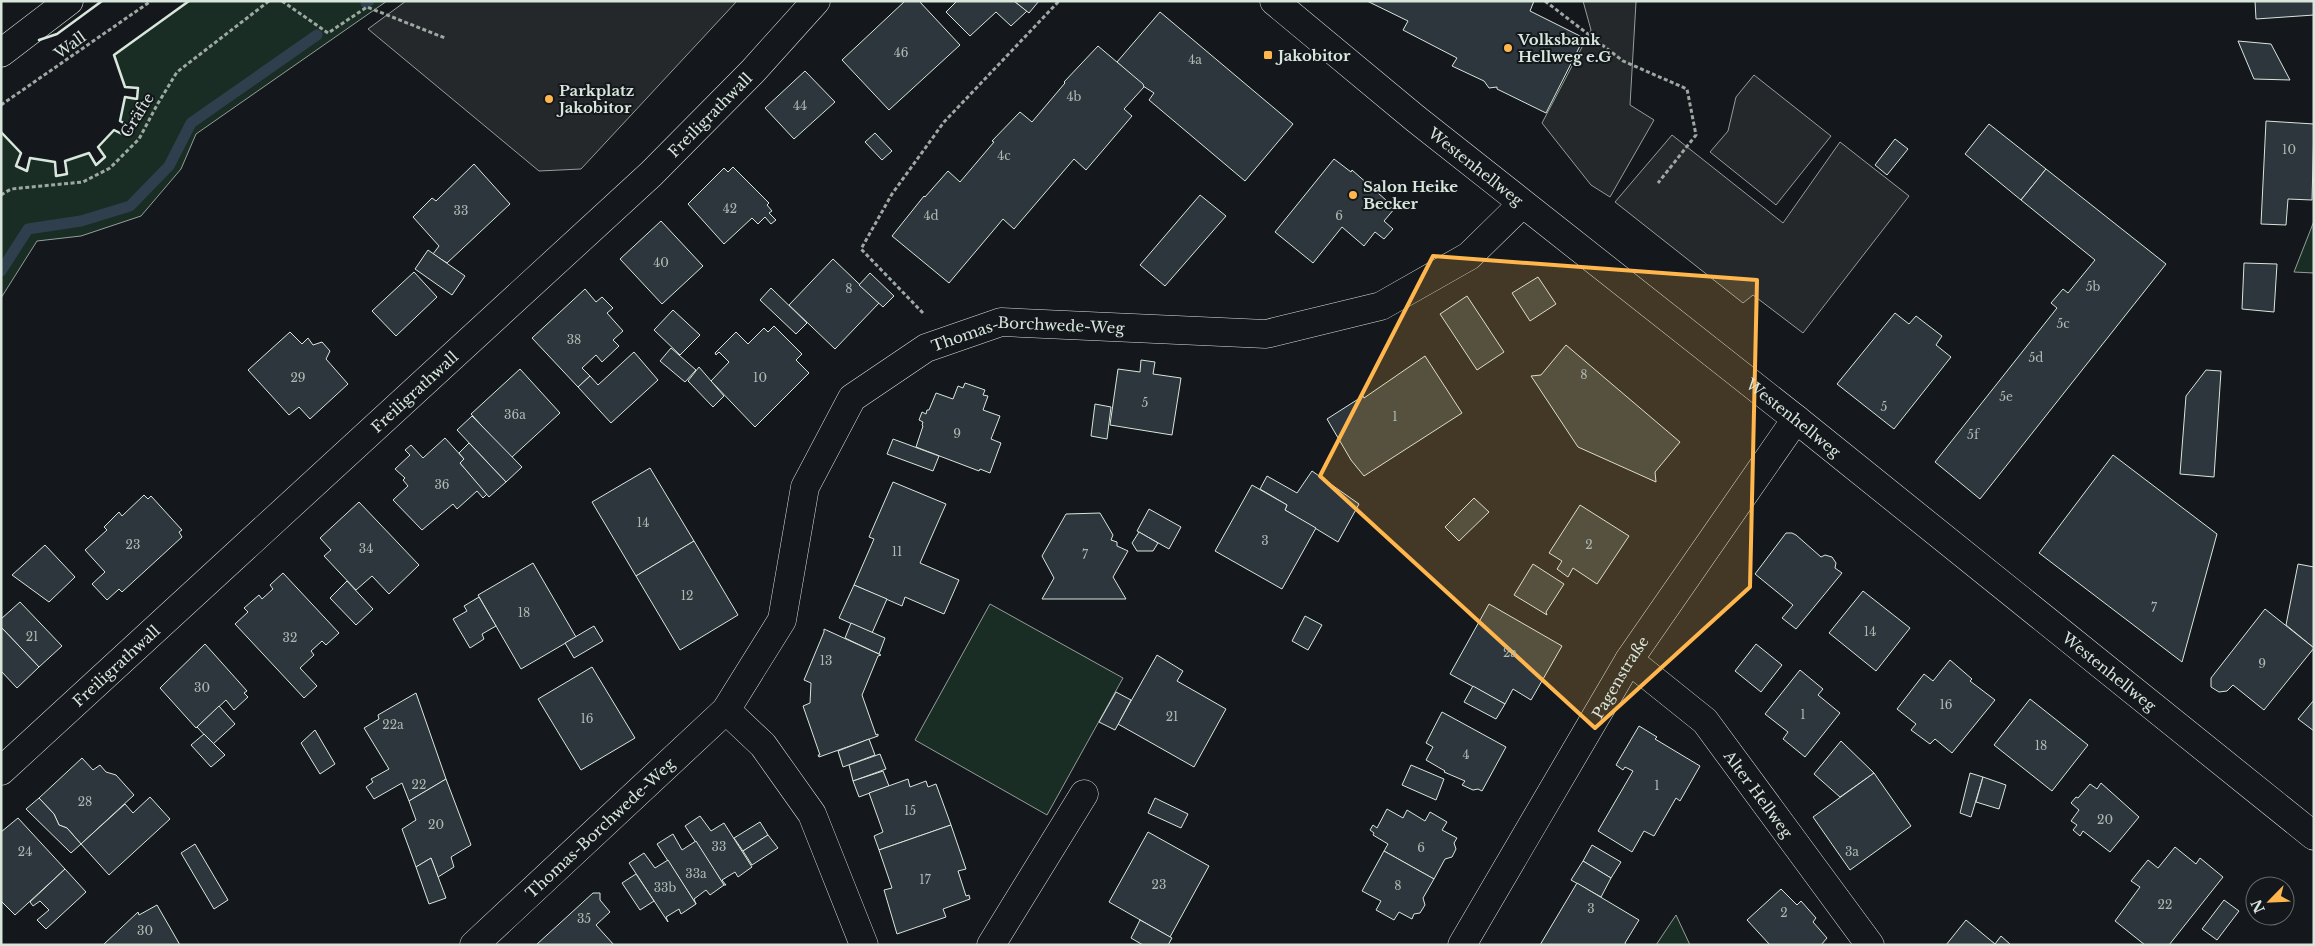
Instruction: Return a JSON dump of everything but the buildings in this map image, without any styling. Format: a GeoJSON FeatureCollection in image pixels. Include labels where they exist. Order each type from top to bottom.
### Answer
{"type":"FeatureCollection","features":[{"type":"Feature","properties":{"kind":"street"},"geometry":{"type":"LineString","coordinates":[[1,52],[69,1]]}},
{"type":"Feature","properties":{"kind":"street","name":"Freiligrathwall"},"geometry":{"type":"LineString","coordinates":[[1,771],[651,174],[753,71],[816,1]]}},
{"type":"Feature","properties":{"kind":"street","name":"Westenhellweg"},"geometry":{"type":"LineString","coordinates":[[1274,1],[1522,204],[1796,419],[2314,836]]}},
{"type":"Feature","properties":{"kind":"street","name":"Thomas-Borchwede-Weg"},"geometry":{"type":"LineString","coordinates":[[474,945],[726,710],[782,620],[805,487],[852,398],[926,348],[1002,322],[1266,334],[1381,306],[1469,256],[1522,204]]}},
{"type":"Feature","properties":{"kind":"street","name":"Pagenstraße"},"geometry":{"type":"LineString","coordinates":[[1462,945],[1629,660],[1796,419]]}},
{"type":"Feature","properties":{"kind":"street","name":"Alter Hellweg"},"geometry":{"type":"LineString","coordinates":[[1629,660],[1705,720],[1870,945]]}},
{"type":"Feature","properties":{"kind":"street"},"geometry":{"type":"LineString","coordinates":[[726,710],[763,745],[812,814],[864,945]]}},
{"type":"Feature","properties":{"kind":"street"},"geometry":{"type":"LineString","coordinates":[[991,945],[1084,794]]}},
{"type":"Feature","properties":{"kind":"path","name":"Wall"},"geometry":{"type":"LineString","coordinates":[[1,106],[151,1]]}},
{"type":"Feature","properties":{"kind":"path","name":"Gräfte"},"geometry":{"type":"LineString","coordinates":[[1,195],[11,189],[83,182],[110,168],[139,139],[157,105],[178,72],[269,1]]}},
{"type":"Feature","properties":{"kind":"path"},"geometry":{"type":"LineString","coordinates":[[282,1],[328,33],[367,7],[445,38]]}},
{"type":"Feature","properties":{"kind":"path"},"geometry":{"type":"LineString","coordinates":[[949,340],[861,249],[892,194],[944,122],[1059,1]]}},
{"type":"Feature","properties":{"kind":"path"},"geometry":{"type":"LineString","coordinates":[[1546,1],[1623,61],[1687,89],[1696,135],[1658,183]]}},
{"type":"Feature","properties":{"kind":"highlighted area"},"geometry":{"type":"Polygon","coordinates":[[[1433,256],[1757,280],[1750,587],[1595,728],[1320,476],[1433,256]]]}},
{"type":"Feature","properties":{"kind":"green space"},"geometry":{"type":"Polygon","coordinates":[[[189,1],[387,1],[196,134],[181,169],[141,216],[81,236],[37,241],[1,298],[1,132],[21,153],[16,166],[26,171],[30,158],[55,162],[56,175],[67,174],[65,161],[89,153],[96,164],[105,157],[98,147],[114,130],[125,136],[131,128],[120,121],[125,97],[137,99],[138,88],[125,87],[114,55],[189,1]]]}},
{"type":"Feature","properties":{"kind":"green space"},"geometry":{"type":"Polygon","coordinates":[[[2314,221],[2314,273],[2294,272],[2314,221]]]}},
{"type":"Feature","properties":{"kind":"green space"},"geometry":{"type":"Polygon","coordinates":[[[990,604],[1123,678],[1047,815],[915,740],[990,604]]]}},
{"type":"Feature","properties":{"kind":"green space"},"geometry":{"type":"Polygon","coordinates":[[[1676,915],[1690,945],[1656,945],[1676,915]]]}},
{"type":"Feature","properties":{"kind":"shaded area","name":"Parkplatz Jakobitor"},"geometry":{"type":"Polygon","coordinates":[[[406,1],[737,1],[581,169],[539,171],[368,29],[406,1]]]}},
{"type":"Feature","properties":{"kind":"shaded area"},"geometry":{"type":"Polygon","coordinates":[[[1583,1],[1640,1],[1636,2],[1630,105],[1654,120],[1610,197],[1591,185],[1542,123],[1591,30],[1583,1]]]}},
{"type":"Feature","properties":{"kind":"shaded area"},"geometry":{"type":"Polygon","coordinates":[[[1754,75],[1831,136],[1776,205],[1710,152],[1728,131],[1736,97],[1754,75]]]}},
{"type":"Feature","properties":{"kind":"shaded area"},"geometry":{"type":"Polygon","coordinates":[[[1672,135],[1783,223],[1840,142],[1909,196],[1803,333],[1753,295],[1743,303],[1615,202],[1672,135]]]}},
{"type":"Feature","properties":{"kind":"waterway"},"geometry":{"type":"LineString","coordinates":[[1,271],[28,229],[81,221],[130,206],[169,166],[191,123],[317,35]]}},
{"type":"Feature","properties":{"kind":"wall"},"geometry":{"type":"LineString","coordinates":[[39,40],[57,34],[102,1]]}},
{"type":"Feature","properties":{"kind":"wall"},"geometry":{"type":"LineString","coordinates":[[1,132],[21,153],[16,166],[27,171],[30,158],[55,162],[56,176],[67,174],[65,161],[89,153],[96,165],[105,157],[98,147],[114,130],[126,136],[131,127],[120,121],[125,97],[137,99],[138,88],[125,87],[114,55],[189,1]]}},
{"type":"Feature","properties":{"kind":"place","name":"Volksbank Hellweg e.G"},"geometry":{"type":"Point","coordinates":[1508,48]}},
{"type":"Feature","properties":{"kind":"place","name":"Jakobitor"},"geometry":{"type":"Point","coordinates":[1268,55]}},
{"type":"Feature","properties":{"kind":"place","name":"Parkplatz Jakobitor"},"geometry":{"type":"Point","coordinates":[549,99]}},
{"type":"Feature","properties":{"kind":"place","name":"Salon Heike Becker"},"geometry":{"type":"Point","coordinates":[1353,195]}}]}
